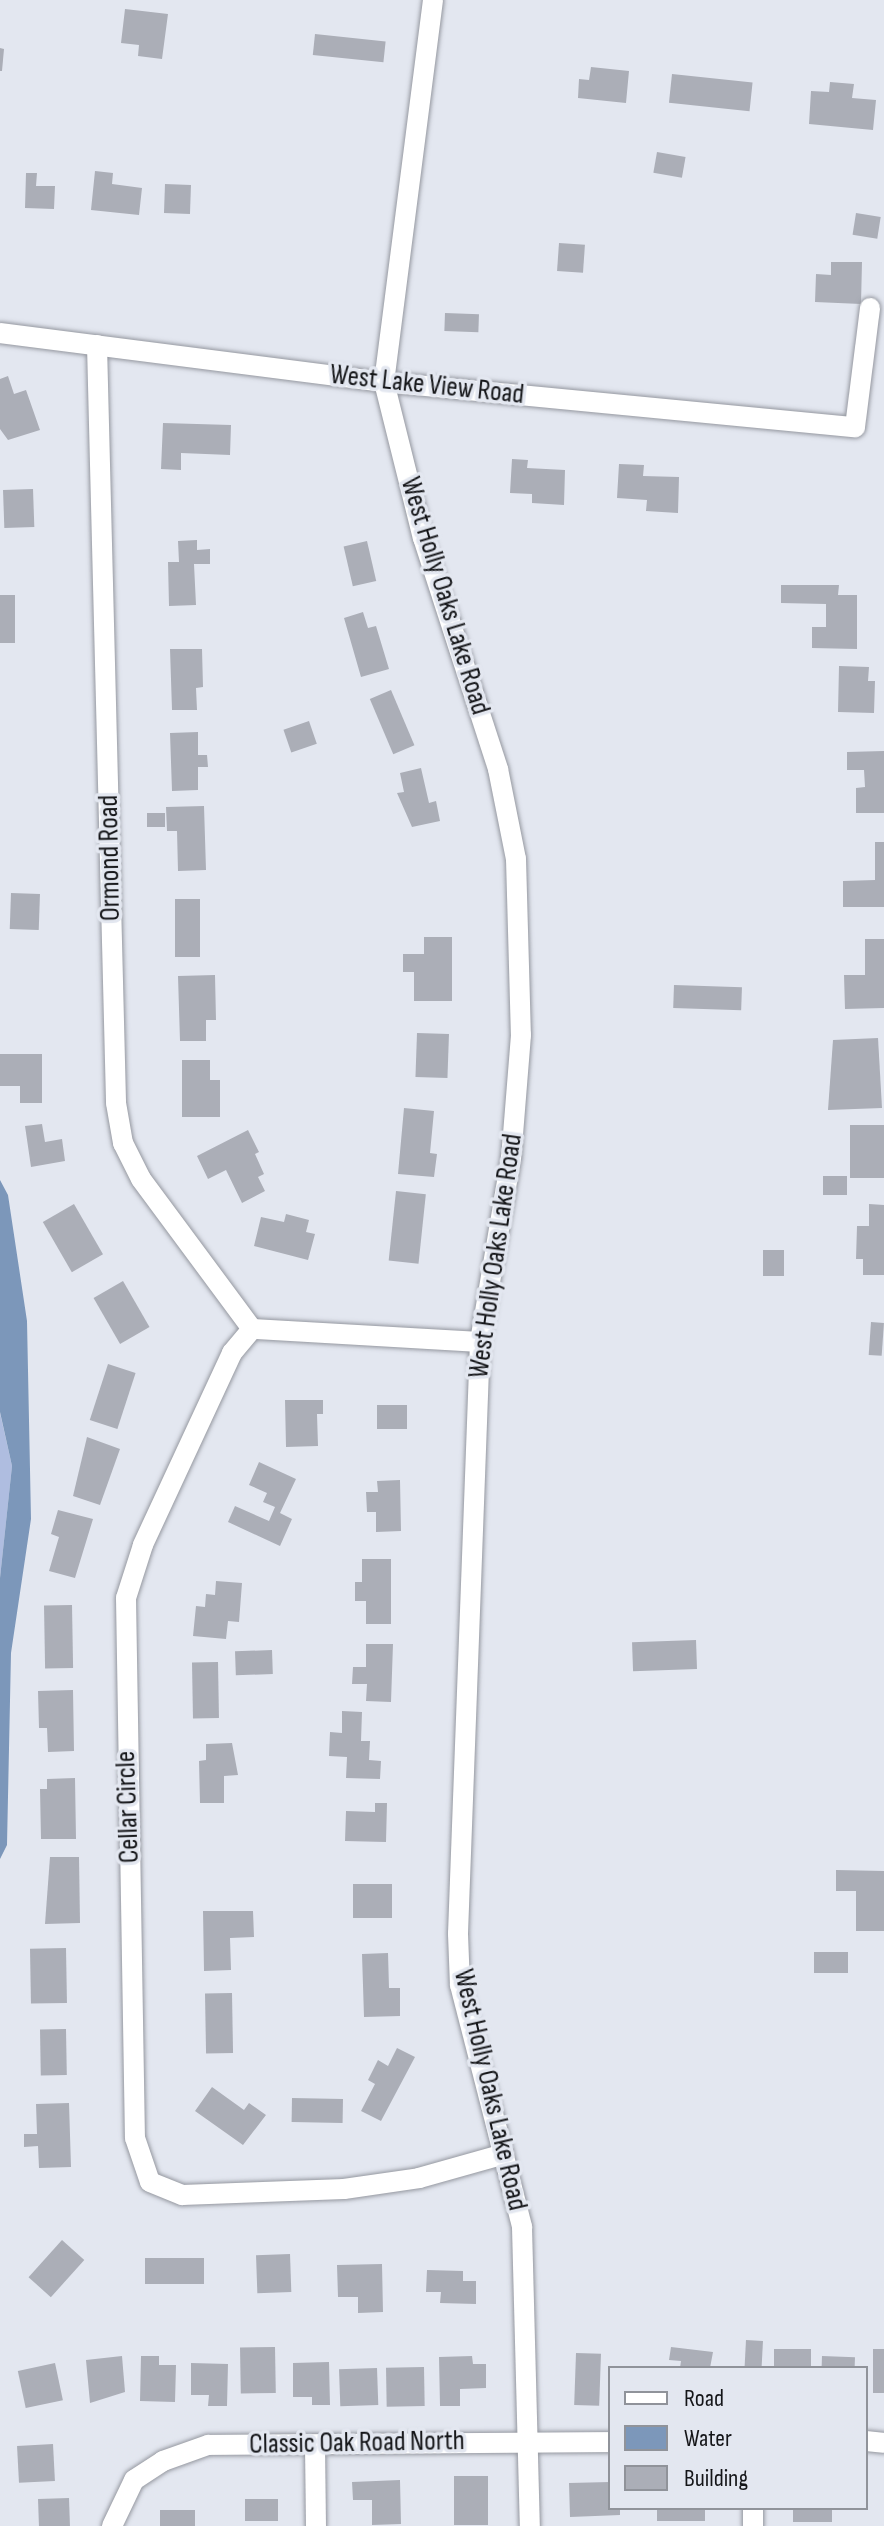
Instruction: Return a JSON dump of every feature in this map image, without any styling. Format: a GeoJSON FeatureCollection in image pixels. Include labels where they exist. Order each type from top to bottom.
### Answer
{"type":"FeatureCollection","features":[{"type":"Feature","properties":{"kind":"street","name":"West Holly Oaks Lake Road"},"geometry":{"type":"LineString","coordinates":[[433,0],[384,382],[423,538],[498,769],[516,859],[521,1035],[511,1158],[480,1342],[458,1934],[460,1985],[501,2155],[522,2227],[530,2526]]}},
{"type":"Feature","properties":{"kind":"street","name":"West Lake View Road"},"geometry":{"type":"LineString","coordinates":[[0,333],[384,382],[855,427],[870,308]]}},
{"type":"Feature","properties":{"kind":"street","name":"Ormond Road"},"geometry":{"type":"LineString","coordinates":[[97,345],[116,1103],[123,1143],[141,1179],[252,1329]]}},
{"type":"Feature","properties":{"kind":"street"},"geometry":{"type":"LineString","coordinates":[[252,1329],[480,1342]]}},
{"type":"Feature","properties":{"kind":"street","name":"Cellar Circle"},"geometry":{"type":"LineString","coordinates":[[252,1329],[232,1353],[127,1586],[138,2159],[150,2182],[182,2195],[344,2189],[419,2178],[501,2155]]}},
{"type":"Feature","properties":{"kind":"street","name":"Classic Oak Road North"},"geometry":{"type":"LineString","coordinates":[[112,2526],[122,2499],[134,2480],[186,2451],[208,2445],[608,2442]]}},
{"type":"Feature","properties":{"kind":"street"},"geometry":{"type":"LineString","coordinates":[[315,2445],[316,2526]]}},
{"type":"Feature","properties":{"kind":"shaded area"},"geometry":{"type":"Polygon","coordinates":[[[0,1413],[12,1466],[0,1578],[0,1413]]]}},
{"type":"Feature","properties":{"kind":"water"},"geometry":{"type":"Polygon","coordinates":[[[0,1180],[8,1195],[27,1321],[31,1519],[11,1653],[7,1845],[0,1859],[0,1578],[12,1466],[0,1412],[0,1180]]]}},
{"type":"Feature","properties":{"kind":"building"},"geometry":{"type":"Polygon","coordinates":[[[125,9],[168,14],[162,59],[138,56],[139,45],[121,43],[125,9]]]}},
{"type":"Feature","properties":{"kind":"building"},"geometry":{"type":"Polygon","coordinates":[[[315,34],[386,41],[383,62],[313,55],[315,34]]]}},
{"type":"Feature","properties":{"kind":"building"},"geometry":{"type":"Polygon","coordinates":[[[0,48],[4,49],[2,71],[0,71],[0,48]]]}},
{"type":"Feature","properties":{"kind":"building"},"geometry":{"type":"Polygon","coordinates":[[[591,67],[629,71],[626,103],[578,98],[579,79],[589,80],[591,67]]]}},
{"type":"Feature","properties":{"kind":"building"},"geometry":{"type":"Polygon","coordinates":[[[672,74],[753,82],[750,111],[669,103],[672,74]]]}},
{"type":"Feature","properties":{"kind":"building"},"geometry":{"type":"Polygon","coordinates":[[[830,82],[854,84],[852,98],[876,100],[873,130],[809,124],[811,91],[829,92],[830,82]]]}},
{"type":"Feature","properties":{"kind":"building"},"geometry":{"type":"Polygon","coordinates":[[[657,152],[686,157],[682,178],[653,173],[657,152]]]}},
{"type":"Feature","properties":{"kind":"building"},"geometry":{"type":"Polygon","coordinates":[[[95,171],[113,173],[112,184],[142,188],[139,215],[91,210],[95,171]]]}},
{"type":"Feature","properties":{"kind":"building"},"geometry":{"type":"Polygon","coordinates":[[[26,173],[37,173],[36,186],[55,186],[54,209],[25,208],[26,173]]]}},
{"type":"Feature","properties":{"kind":"building"},"geometry":{"type":"Polygon","coordinates":[[[165,184],[191,185],[190,214],[164,213],[165,184]]]}},
{"type":"Feature","properties":{"kind":"building"},"geometry":{"type":"Polygon","coordinates":[[[856,213],[881,217],[877,239],[853,235],[856,213]]]}},
{"type":"Feature","properties":{"kind":"building"},"geometry":{"type":"Polygon","coordinates":[[[559,243],[585,245],[583,273],[557,271],[559,243]]]}},
{"type":"Feature","properties":{"kind":"building"},"geometry":{"type":"Polygon","coordinates":[[[831,262],[862,262],[861,304],[815,302],[816,274],[831,275],[831,262]]]}},
{"type":"Feature","properties":{"kind":"building"},"geometry":{"type":"Polygon","coordinates":[[[445,313],[479,314],[478,332],[444,331],[445,313]]]}},
{"type":"Feature","properties":{"kind":"building"},"geometry":{"type":"Polygon","coordinates":[[[8,376],[14,394],[26,390],[40,430],[8,440],[0,429],[0,379],[8,376]]]}},
{"type":"Feature","properties":{"kind":"building"},"geometry":{"type":"Polygon","coordinates":[[[163,423],[231,425],[230,455],[181,453],[181,470],[161,469],[163,423]]]}},
{"type":"Feature","properties":{"kind":"building"},"geometry":{"type":"Polygon","coordinates":[[[512,459],[528,460],[527,468],[565,470],[564,505],[532,503],[532,494],[510,493],[512,459]]]}},
{"type":"Feature","properties":{"kind":"building"},"geometry":{"type":"Polygon","coordinates":[[[619,464],[644,465],[643,476],[679,477],[678,513],[646,511],[647,500],[617,498],[619,464]]]}},
{"type":"Feature","properties":{"kind":"building"},"geometry":{"type":"Polygon","coordinates":[[[33,489],[34,527],[4,528],[3,490],[33,489]]]}},
{"type":"Feature","properties":{"kind":"building"},"geometry":{"type":"Polygon","coordinates":[[[197,540],[197,550],[210,549],[210,564],[194,564],[196,605],[169,606],[168,562],[179,562],[178,541],[197,540]]]}},
{"type":"Feature","properties":{"kind":"building"},"geometry":{"type":"Polygon","coordinates":[[[367,541],[376,581],[353,586],[344,546],[367,541]]]}},
{"type":"Feature","properties":{"kind":"building"},"geometry":{"type":"Polygon","coordinates":[[[781,585],[839,585],[838,595],[857,595],[857,649],[812,648],[812,627],[826,627],[826,604],[781,603],[781,585]]]}},
{"type":"Feature","properties":{"kind":"building"},"geometry":{"type":"Polygon","coordinates":[[[0,595],[15,595],[15,643],[0,643],[0,595]]]}},
{"type":"Feature","properties":{"kind":"building"},"geometry":{"type":"Polygon","coordinates":[[[363,612],[368,628],[376,626],[389,669],[361,677],[344,618],[363,612]]]}},
{"type":"Feature","properties":{"kind":"building"},"geometry":{"type":"Polygon","coordinates":[[[170,649],[202,649],[203,687],[196,688],[197,710],[172,710],[170,649]]]}},
{"type":"Feature","properties":{"kind":"building"},"geometry":{"type":"Polygon","coordinates":[[[839,666],[869,667],[868,681],[875,681],[874,713],[838,712],[839,666]]]}},
{"type":"Feature","properties":{"kind":"building"},"geometry":{"type":"Polygon","coordinates":[[[391,690],[414,745],[393,754],[370,699],[391,690]]]}},
{"type":"Feature","properties":{"kind":"building"},"geometry":{"type":"Polygon","coordinates":[[[309,721],[317,744],[291,752],[283,730],[309,721]]]}},
{"type":"Feature","properties":{"kind":"building"},"geometry":{"type":"Polygon","coordinates":[[[198,732],[198,755],[207,755],[208,767],[198,767],[198,790],[172,791],[170,733],[198,732]]]}},
{"type":"Feature","properties":{"kind":"building"},"geometry":{"type":"Polygon","coordinates":[[[884,751],[884,813],[856,813],[856,788],[865,787],[864,770],[847,770],[847,752],[884,751]]]}},
{"type":"Feature","properties":{"kind":"building"},"geometry":{"type":"Polygon","coordinates":[[[421,768],[429,803],[436,801],[440,821],[412,827],[397,793],[404,792],[400,773],[421,768]]]}},
{"type":"Feature","properties":{"kind":"building"},"geometry":{"type":"Polygon","coordinates":[[[204,806],[206,870],[178,871],[177,831],[167,831],[166,807],[204,806]]]}},
{"type":"Feature","properties":{"kind":"building"},"geometry":{"type":"Polygon","coordinates":[[[147,813],[165,813],[165,827],[147,827],[147,813]]]}},
{"type":"Feature","properties":{"kind":"building"},"geometry":{"type":"Polygon","coordinates":[[[875,842],[884,842],[884,907],[843,907],[843,881],[875,880],[875,842]]]}},
{"type":"Feature","properties":{"kind":"building"},"geometry":{"type":"Polygon","coordinates":[[[11,893],[40,894],[39,930],[10,929],[11,893]]]}},
{"type":"Feature","properties":{"kind":"building"},"geometry":{"type":"Polygon","coordinates":[[[175,899],[200,899],[200,957],[175,957],[175,899]]]}},
{"type":"Feature","properties":{"kind":"building"},"geometry":{"type":"Polygon","coordinates":[[[424,937],[452,937],[452,1001],[414,1001],[414,972],[403,972],[403,954],[424,954],[424,937]]]}},
{"type":"Feature","properties":{"kind":"building"},"geometry":{"type":"Polygon","coordinates":[[[865,939],[884,939],[884,1008],[845,1009],[844,975],[865,975],[865,939]]]}},
{"type":"Feature","properties":{"kind":"building"},"geometry":{"type":"Polygon","coordinates":[[[215,975],[216,1020],[206,1020],[206,1041],[180,1041],[178,976],[215,975]]]}},
{"type":"Feature","properties":{"kind":"building"},"geometry":{"type":"Polygon","coordinates":[[[674,985],[742,987],[741,1010],[673,1008],[674,985]]]}},
{"type":"Feature","properties":{"kind":"building"},"geometry":{"type":"Polygon","coordinates":[[[417,1033],[449,1034],[447,1078],[415,1077],[417,1033]]]}},
{"type":"Feature","properties":{"kind":"building"},"geometry":{"type":"Polygon","coordinates":[[[878,1038],[882,1108],[828,1110],[833,1040],[878,1038]]]}},
{"type":"Feature","properties":{"kind":"building"},"geometry":{"type":"Polygon","coordinates":[[[0,1054],[42,1054],[42,1103],[20,1103],[20,1086],[0,1086],[0,1054]]]}},
{"type":"Feature","properties":{"kind":"building"},"geometry":{"type":"Polygon","coordinates":[[[182,1060],[210,1060],[210,1080],[220,1080],[220,1117],[182,1117],[182,1060]]]}},
{"type":"Feature","properties":{"kind":"building"},"geometry":{"type":"Polygon","coordinates":[[[404,1108],[434,1111],[430,1153],[437,1154],[434,1177],[398,1174],[404,1108]]]}},
{"type":"Feature","properties":{"kind":"building"},"geometry":{"type":"Polygon","coordinates":[[[42,1124],[45,1142],[62,1139],[65,1161],[31,1167],[25,1126],[42,1124]]]}},
{"type":"Feature","properties":{"kind":"building"},"geometry":{"type":"Polygon","coordinates":[[[850,1125],[884,1125],[884,1178],[850,1178],[850,1125]]]}},
{"type":"Feature","properties":{"kind":"building"},"geometry":{"type":"Polygon","coordinates":[[[248,1130],[259,1152],[255,1154],[264,1174],[258,1177],[265,1191],[242,1203],[226,1170],[208,1179],[197,1156],[248,1130]]]}},
{"type":"Feature","properties":{"kind":"building"},"geometry":{"type":"Polygon","coordinates":[[[823,1176],[847,1176],[847,1195],[823,1195],[823,1176]]]}},
{"type":"Feature","properties":{"kind":"building"},"geometry":{"type":"Polygon","coordinates":[[[396,1191],[426,1194],[419,1264],[389,1261],[396,1191]]]}},
{"type":"Feature","properties":{"kind":"building"},"geometry":{"type":"Polygon","coordinates":[[[74,1204],[103,1254],[72,1272],[43,1222],[74,1204]]]}},
{"type":"Feature","properties":{"kind":"building"},"geometry":{"type":"Polygon","coordinates":[[[869,1204],[884,1205],[884,1275],[863,1275],[863,1259],[856,1259],[857,1226],[869,1226],[869,1204]]]}},
{"type":"Feature","properties":{"kind":"building"},"geometry":{"type":"Polygon","coordinates":[[[286,1214],[309,1220],[306,1232],[315,1234],[308,1260],[254,1246],[261,1217],[284,1222],[286,1214]]]}},
{"type":"Feature","properties":{"kind":"building"},"geometry":{"type":"Polygon","coordinates":[[[763,1250],[784,1250],[784,1276],[763,1276],[763,1250]]]}},
{"type":"Feature","properties":{"kind":"building"},"geometry":{"type":"Polygon","coordinates":[[[123,1281],[150,1327],[120,1344],[94,1298],[123,1281]]]}},
{"type":"Feature","properties":{"kind":"building"},"geometry":{"type":"Polygon","coordinates":[[[871,1322],[884,1323],[882,1356],[869,1355],[871,1322]]]}},
{"type":"Feature","properties":{"kind":"building"},"geometry":{"type":"Polygon","coordinates":[[[108,1364],[136,1373],[117,1429],[90,1420],[108,1364]]]}},
{"type":"Feature","properties":{"kind":"building"},"geometry":{"type":"Polygon","coordinates":[[[285,1400],[323,1400],[323,1414],[317,1414],[318,1446],[286,1447],[285,1400]]]}},
{"type":"Feature","properties":{"kind":"building"},"geometry":{"type":"Polygon","coordinates":[[[377,1405],[407,1405],[407,1429],[377,1429],[377,1405]]]}},
{"type":"Feature","properties":{"kind":"building"},"geometry":{"type":"Polygon","coordinates":[[[87,1437],[120,1449],[100,1505],[73,1496],[87,1437]]]}},
{"type":"Feature","properties":{"kind":"building"},"geometry":{"type":"Polygon","coordinates":[[[259,1462],[296,1479],[280,1513],[292,1519],[280,1546],[228,1522],[235,1506],[269,1521],[275,1507],[263,1502],[267,1493],[249,1485],[259,1462]]]}},
{"type":"Feature","properties":{"kind":"building"},"geometry":{"type":"Polygon","coordinates":[[[400,1480],[401,1531],[376,1532],[376,1512],[367,1512],[366,1492],[378,1492],[377,1481],[400,1480]]]}},
{"type":"Feature","properties":{"kind":"building"},"geometry":{"type":"Polygon","coordinates":[[[58,1510],[93,1519],[75,1578],[49,1571],[59,1537],[51,1534],[58,1510]]]}},
{"type":"Feature","properties":{"kind":"building"},"geometry":{"type":"Polygon","coordinates":[[[362,1559],[391,1559],[391,1624],[366,1624],[366,1601],[355,1601],[355,1582],[362,1582],[362,1559]]]}},
{"type":"Feature","properties":{"kind":"building"},"geometry":{"type":"Polygon","coordinates":[[[216,1581],[242,1583],[239,1622],[228,1621],[226,1639],[193,1636],[196,1606],[205,1607],[206,1594],[215,1595],[216,1581]]]}},
{"type":"Feature","properties":{"kind":"building"},"geometry":{"type":"Polygon","coordinates":[[[44,1605],[72,1605],[73,1668],[45,1668],[44,1605]]]}},
{"type":"Feature","properties":{"kind":"building"},"geometry":{"type":"Polygon","coordinates":[[[696,1640],[697,1669],[633,1671],[632,1642],[696,1640]]]}},
{"type":"Feature","properties":{"kind":"building"},"geometry":{"type":"Polygon","coordinates":[[[366,1644],[393,1644],[391,1702],[366,1701],[367,1684],[352,1684],[353,1667],[366,1667],[366,1644]]]}},
{"type":"Feature","properties":{"kind":"building"},"geometry":{"type":"Polygon","coordinates":[[[272,1650],[273,1674],[236,1675],[235,1651],[272,1650]]]}},
{"type":"Feature","properties":{"kind":"building"},"geometry":{"type":"Polygon","coordinates":[[[192,1662],[218,1662],[219,1718],[193,1718],[192,1662]]]}},
{"type":"Feature","properties":{"kind":"building"},"geometry":{"type":"Polygon","coordinates":[[[73,1690],[74,1751],[48,1752],[47,1728],[39,1728],[38,1691],[73,1690]]]}},
{"type":"Feature","properties":{"kind":"building"},"geometry":{"type":"Polygon","coordinates":[[[342,1711],[362,1712],[361,1741],[370,1741],[369,1760],[381,1761],[380,1779],[346,1778],[347,1757],[329,1756],[330,1732],[342,1733],[342,1711]]]}},
{"type":"Feature","properties":{"kind":"building"},"geometry":{"type":"Polygon","coordinates":[[[232,1743],[238,1775],[224,1776],[224,1803],[200,1803],[199,1761],[206,1760],[206,1744],[232,1743]]]}},
{"type":"Feature","properties":{"kind":"building"},"geometry":{"type":"Polygon","coordinates":[[[75,1778],[76,1839],[41,1839],[40,1789],[47,1789],[47,1779],[75,1778]]]}},
{"type":"Feature","properties":{"kind":"building"},"geometry":{"type":"Polygon","coordinates":[[[375,1803],[387,1803],[386,1842],[345,1841],[346,1811],[375,1812],[375,1803]]]}},
{"type":"Feature","properties":{"kind":"building"},"geometry":{"type":"Polygon","coordinates":[[[50,1857],[79,1857],[80,1923],[45,1924],[50,1857]]]}},
{"type":"Feature","properties":{"kind":"building"},"geometry":{"type":"Polygon","coordinates":[[[836,1870],[884,1871],[884,1931],[856,1931],[856,1891],[836,1891],[836,1870]]]}},
{"type":"Feature","properties":{"kind":"building"},"geometry":{"type":"Polygon","coordinates":[[[353,1884],[392,1884],[392,1918],[353,1918],[353,1884]]]}},
{"type":"Feature","properties":{"kind":"building"},"geometry":{"type":"Polygon","coordinates":[[[203,1911],[253,1911],[254,1937],[230,1938],[231,1970],[204,1971],[203,1911]]]}},
{"type":"Feature","properties":{"kind":"building"},"geometry":{"type":"Polygon","coordinates":[[[66,1948],[67,2003],[31,2004],[30,1949],[66,1948]]]}},
{"type":"Feature","properties":{"kind":"building"},"geometry":{"type":"Polygon","coordinates":[[[814,1952],[848,1952],[848,1973],[814,1973],[814,1952]]]}},
{"type":"Feature","properties":{"kind":"building"},"geometry":{"type":"Polygon","coordinates":[[[388,1953],[389,1988],[400,1988],[400,2016],[364,2017],[362,1954],[388,1953]]]}},
{"type":"Feature","properties":{"kind":"building"},"geometry":{"type":"Polygon","coordinates":[[[205,1993],[232,1993],[233,2053],[206,2053],[205,1993]]]}},
{"type":"Feature","properties":{"kind":"building"},"geometry":{"type":"Polygon","coordinates":[[[40,2029],[66,2029],[67,2075],[41,2075],[40,2029]]]}},
{"type":"Feature","properties":{"kind":"building"},"geometry":{"type":"Polygon","coordinates":[[[397,2048],[415,2057],[381,2121],[361,2111],[375,2084],[368,2080],[378,2060],[388,2066],[397,2048]]]}},
{"type":"Feature","properties":{"kind":"building"},"geometry":{"type":"Polygon","coordinates":[[[212,2087],[244,2110],[249,2103],[266,2115],[243,2145],[195,2111],[212,2087]]]}},
{"type":"Feature","properties":{"kind":"building"},"geometry":{"type":"Polygon","coordinates":[[[292,2098],[343,2099],[343,2123],[292,2122],[292,2098]]]}},
{"type":"Feature","properties":{"kind":"building"},"geometry":{"type":"Polygon","coordinates":[[[69,2103],[71,2167],[39,2168],[38,2146],[24,2147],[24,2134],[37,2134],[36,2104],[69,2103]]]}},
{"type":"Feature","properties":{"kind":"building"},"geometry":{"type":"Polygon","coordinates":[[[62,2240],[84,2260],[51,2297],[29,2277],[62,2240]]]}},
{"type":"Feature","properties":{"kind":"building"},"geometry":{"type":"Polygon","coordinates":[[[290,2254],[291,2292],[257,2293],[256,2255],[290,2254]]]}},
{"type":"Feature","properties":{"kind":"building"},"geometry":{"type":"Polygon","coordinates":[[[145,2258],[204,2258],[204,2284],[145,2284],[145,2258]]]}},
{"type":"Feature","properties":{"kind":"building"},"geometry":{"type":"Polygon","coordinates":[[[382,2264],[383,2312],[358,2313],[358,2297],[338,2297],[337,2265],[382,2264]]]}},
{"type":"Feature","properties":{"kind":"building"},"geometry":{"type":"Polygon","coordinates":[[[427,2270],[463,2271],[463,2281],[476,2281],[476,2304],[440,2303],[441,2292],[426,2292],[427,2270]]]}},
{"type":"Feature","properties":{"kind":"building"},"geometry":{"type":"Polygon","coordinates":[[[746,2340],[763,2341],[762,2366],[745,2366],[746,2340]]]}},
{"type":"Feature","properties":{"kind":"building"},"geometry":{"type":"Polygon","coordinates":[[[275,2347],[276,2393],[241,2394],[240,2348],[275,2347]]]}},
{"type":"Feature","properties":{"kind":"building"},"geometry":{"type":"Polygon","coordinates":[[[671,2347],[713,2352],[710,2366],[680,2366],[681,2361],[669,2360],[671,2347]]]}},
{"type":"Feature","properties":{"kind":"building"},"geometry":{"type":"Polygon","coordinates":[[[774,2349],[811,2349],[811,2366],[774,2366],[774,2349]]]}},
{"type":"Feature","properties":{"kind":"building"},"geometry":{"type":"Polygon","coordinates":[[[873,2349],[884,2349],[884,2393],[873,2393],[873,2349]]]}},
{"type":"Feature","properties":{"kind":"building"},"geometry":{"type":"Polygon","coordinates":[[[576,2353],[601,2354],[599,2406],[574,2405],[576,2353]]]}},
{"type":"Feature","properties":{"kind":"building"},"geometry":{"type":"Polygon","coordinates":[[[122,2356],[125,2392],[90,2403],[86,2360],[122,2356]]]}},
{"type":"Feature","properties":{"kind":"building"},"geometry":{"type":"Polygon","coordinates":[[[141,2356],[159,2356],[159,2365],[176,2365],[175,2402],[140,2401],[141,2356]]]}},
{"type":"Feature","properties":{"kind":"building"},"geometry":{"type":"Polygon","coordinates":[[[472,2356],[473,2364],[486,2364],[486,2388],[460,2389],[460,2406],[440,2406],[439,2357],[472,2356]]]}},
{"type":"Feature","properties":{"kind":"building"},"geometry":{"type":"Polygon","coordinates":[[[822,2356],[855,2357],[855,2366],[822,2366],[822,2356]]]}},
{"type":"Feature","properties":{"kind":"building"},"geometry":{"type":"Polygon","coordinates":[[[329,2362],[330,2405],[312,2405],[312,2397],[293,2397],[293,2363],[329,2362]]]}},
{"type":"Feature","properties":{"kind":"building"},"geometry":{"type":"Polygon","coordinates":[[[55,2363],[63,2400],[26,2408],[18,2371],[55,2363]]]}},
{"type":"Feature","properties":{"kind":"building"},"geometry":{"type":"Polygon","coordinates":[[[191,2363],[228,2364],[227,2406],[208,2406],[209,2395],[191,2395],[191,2363]]]}},
{"type":"Feature","properties":{"kind":"building"},"geometry":{"type":"Polygon","coordinates":[[[424,2367],[425,2406],[387,2407],[386,2368],[424,2367]]]}},
{"type":"Feature","properties":{"kind":"building"},"geometry":{"type":"Polygon","coordinates":[[[377,2368],[378,2405],[340,2406],[339,2369],[377,2368]]]}},
{"type":"Feature","properties":{"kind":"building"},"geometry":{"type":"Polygon","coordinates":[[[53,2444],[55,2481],[19,2483],[17,2446],[53,2444]]]}},
{"type":"Feature","properties":{"kind":"building"},"geometry":{"type":"Polygon","coordinates":[[[454,2476],[488,2476],[488,2525],[454,2525],[454,2476]]]}},
{"type":"Feature","properties":{"kind":"building"},"geometry":{"type":"Polygon","coordinates":[[[400,2480],[401,2524],[372,2525],[372,2500],[353,2500],[352,2482],[400,2480]]]}},
{"type":"Feature","properties":{"kind":"building"},"geometry":{"type":"Polygon","coordinates":[[[608,2482],[608,2510],[620,2510],[620,2515],[570,2517],[569,2483],[608,2482]]]}},
{"type":"Feature","properties":{"kind":"building"},"geometry":{"type":"Polygon","coordinates":[[[69,2498],[70,2526],[39,2526],[38,2499],[69,2498]]]}},
{"type":"Feature","properties":{"kind":"building"},"geometry":{"type":"Polygon","coordinates":[[[245,2499],[278,2499],[278,2521],[245,2521],[245,2499]]]}},
{"type":"Feature","properties":{"kind":"building"},"geometry":{"type":"Polygon","coordinates":[[[160,2510],[195,2510],[195,2526],[160,2526],[160,2510]]]}},
{"type":"Feature","properties":{"kind":"building"},"geometry":{"type":"Polygon","coordinates":[[[657,2510],[705,2510],[705,2521],[657,2521],[657,2510]]]}},
{"type":"Feature","properties":{"kind":"building"},"geometry":{"type":"Polygon","coordinates":[[[793,2510],[832,2510],[832,2522],[793,2522],[793,2510]]]}}]}
